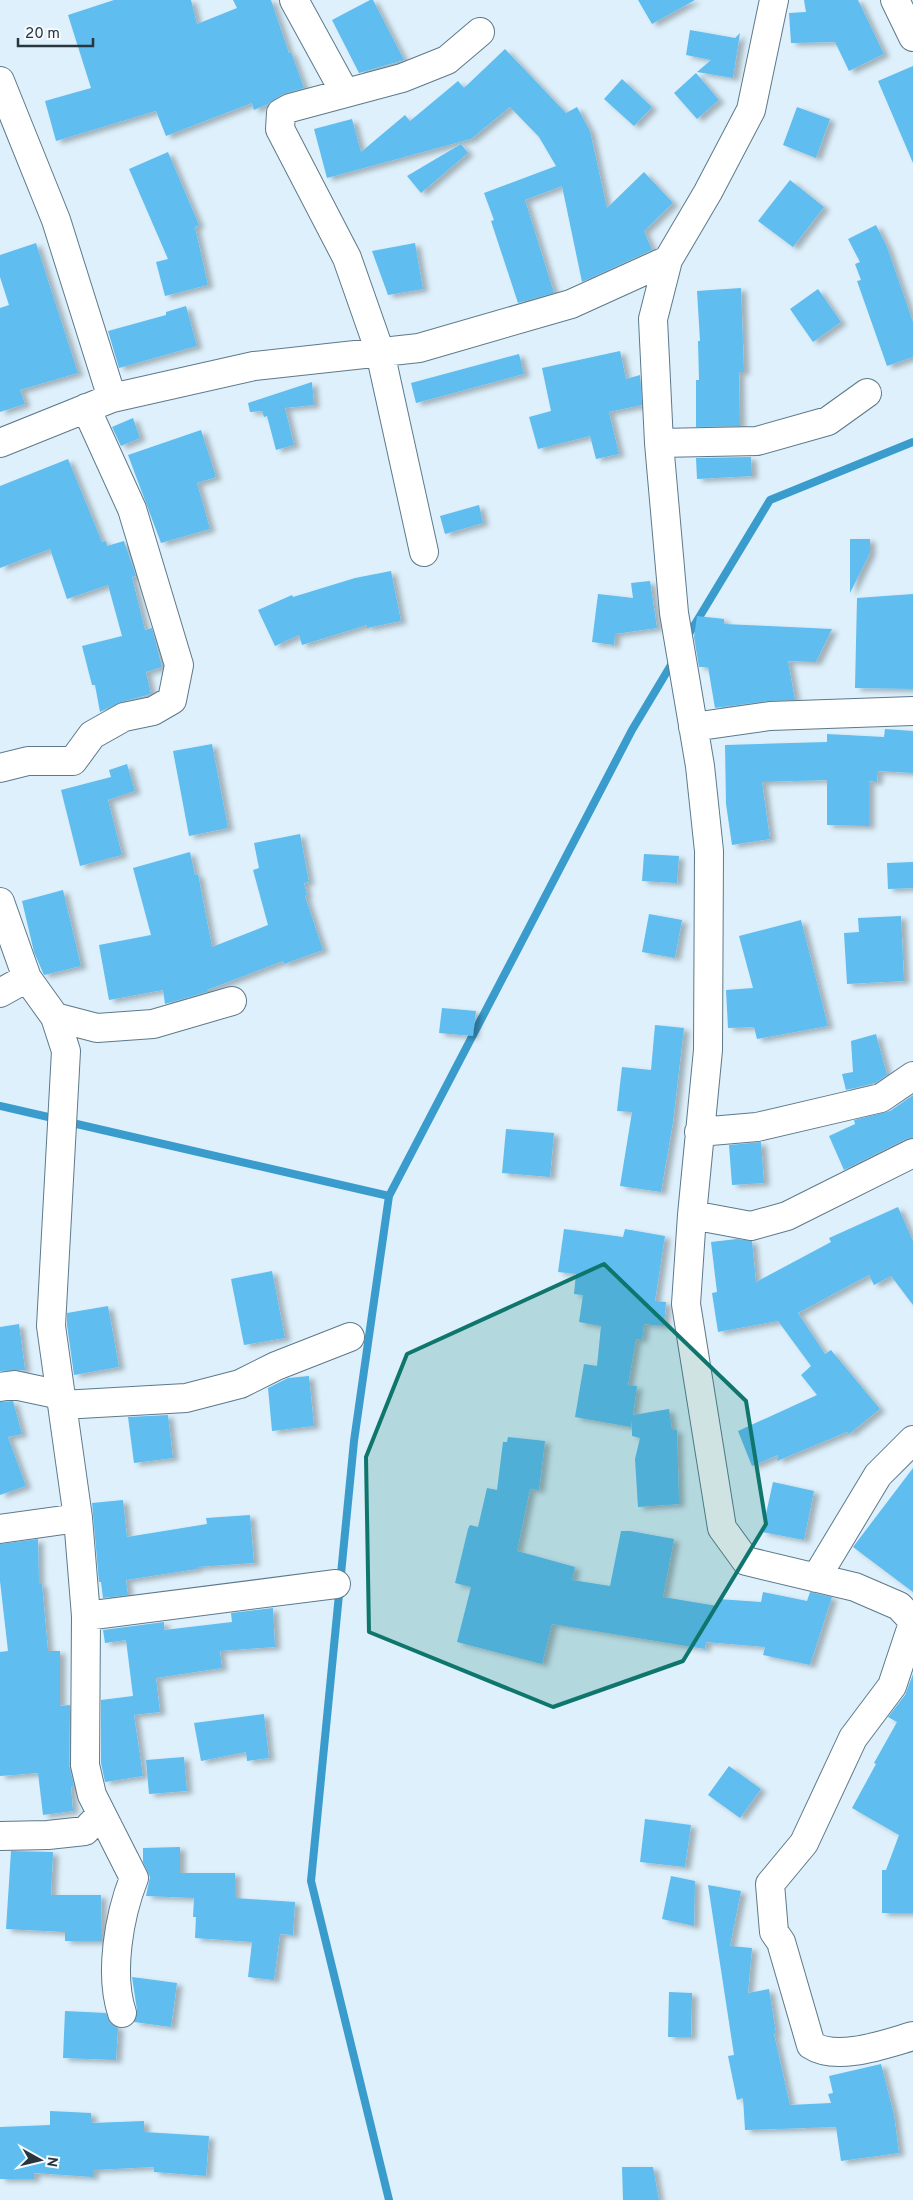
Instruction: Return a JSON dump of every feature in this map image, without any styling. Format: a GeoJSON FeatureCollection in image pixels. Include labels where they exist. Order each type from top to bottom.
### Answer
{"type":"FeatureCollection","features":[{"type":"Feature","properties":{"kind":"street"},"geometry":{"type":"LineString","coordinates":[[294,0],[345,93]]}},
{"type":"Feature","properties":{"kind":"street"},"geometry":{"type":"LineString","coordinates":[[774,0],[751,110],[708,192],[668,260],[653,319],[659,443],[674,613],[694,727],[709,851],[708,1050],[692,1215],[686,1304],[722,1528],[746,1561],[856,1587],[899,1606],[913,1622],[892,1686],[852,1738],[804,1843],[770,1884],[774,1932],[780,1942],[811,2045],[819,2050],[839,2052],[870,2048],[913,2036]]}},
{"type":"Feature","properties":{"kind":"street"},"geometry":{"type":"LineString","coordinates":[[895,0],[913,37]]}},
{"type":"Feature","properties":{"kind":"street"},"geometry":{"type":"LineString","coordinates":[[424,552],[380,352],[348,258],[280,129],[281,113],[290,108],[402,78],[447,60],[480,32]]}},
{"type":"Feature","properties":{"kind":"street"},"geometry":{"type":"LineString","coordinates":[[0,81],[56,220],[112,398]]}},
{"type":"Feature","properties":{"kind":"street"},"geometry":{"type":"LineString","coordinates":[[0,443],[112,398],[254,366],[419,348],[571,304],[668,260]]}},
{"type":"Feature","properties":{"kind":"street"},"geometry":{"type":"LineString","coordinates":[[659,443],[757,441],[828,421],[867,393]]}},
{"type":"Feature","properties":{"kind":"street"},"geometry":{"type":"LineString","coordinates":[[0,768],[28,761],[73,761],[92,734],[124,716],[153,711],[172,700],[179,665],[132,509],[86,408]]}},
{"type":"Feature","properties":{"kind":"street"},"geometry":{"type":"LineString","coordinates":[[694,727],[770,716],[913,711]]}},
{"type":"Feature","properties":{"kind":"street"},"geometry":{"type":"LineString","coordinates":[[0,902],[27,978],[55,1017],[66,1051],[52,1326],[78,1518],[86,1616],[85,1766],[92,1795],[134,1878],[126,1898],[117,1949],[116,1979],[118,2003],[122,2013]]}},
{"type":"Feature","properties":{"kind":"street"},"geometry":{"type":"LineString","coordinates":[[0,993],[27,978]]}},
{"type":"Feature","properties":{"kind":"street"},"geometry":{"type":"LineString","coordinates":[[55,1017],[97,1028],[153,1024],[232,1001]]}},
{"type":"Feature","properties":{"kind":"street"},"geometry":{"type":"LineString","coordinates":[[700,1132],[757,1127],[881,1098],[913,1076]]}},
{"type":"Feature","properties":{"kind":"street"},"geometry":{"type":"LineString","coordinates":[[692,1215],[751,1226],[787,1216],[913,1153]]}},
{"type":"Feature","properties":{"kind":"street"},"geometry":{"type":"LineString","coordinates":[[0,1386],[14,1385],[62,1400],[186,1398],[240,1384],[276,1366],[350,1337]]}},
{"type":"Feature","properties":{"kind":"street"},"geometry":{"type":"LineString","coordinates":[[816,1578],[878,1476],[913,1440]]}},
{"type":"Feature","properties":{"kind":"street"},"geometry":{"type":"LineString","coordinates":[[0,1529],[78,1518]]}},
{"type":"Feature","properties":{"kind":"street"},"geometry":{"type":"LineString","coordinates":[[86,1616],[336,1584]]}},
{"type":"Feature","properties":{"kind":"street"},"geometry":{"type":"LineString","coordinates":[[0,1836],[48,1835],[85,1831],[101,1814]]}},
{"type":"Feature","properties":{"kind":"highlighted area"},"geometry":{"type":"Polygon","coordinates":[[[604,1264],[746,1401],[766,1524],[683,1661],[553,1707],[369,1632],[366,1457],[407,1354],[604,1264]]]}},
{"type":"Feature","properties":{"kind":"building"},"geometry":{"type":"Polygon","coordinates":[[[114,0],[191,0],[197,24],[237,8],[233,0],[271,0],[289,53],[291,52],[304,88],[283,94],[268,104],[254,110],[252,103],[166,136],[156,111],[56,141],[45,101],[91,88],[68,15],[114,0]]]}},
{"type":"Feature","properties":{"kind":"building"},"geometry":{"type":"Polygon","coordinates":[[[373,0],[404,60],[359,73],[332,20],[373,0]]]}},
{"type":"Feature","properties":{"kind":"building"},"geometry":{"type":"Polygon","coordinates":[[[638,0],[695,0],[652,24],[638,0]]]}},
{"type":"Feature","properties":{"kind":"building"},"geometry":{"type":"Polygon","coordinates":[[[804,0],[858,0],[884,54],[849,71],[835,42],[791,43],[789,13],[806,12],[804,0]]]}},
{"type":"Feature","properties":{"kind":"building"},"geometry":{"type":"Polygon","coordinates":[[[690,30],[735,38],[740,33],[733,78],[697,72],[711,60],[686,55],[690,30]]]}},
{"type":"Feature","properties":{"kind":"building"},"geometry":{"type":"Polygon","coordinates":[[[505,49],[566,113],[577,107],[590,131],[607,208],[644,172],[673,203],[644,231],[652,250],[582,282],[562,186],[525,200],[554,293],[518,303],[491,221],[494,220],[484,193],[556,166],[539,137],[510,107],[471,139],[327,178],[314,129],[352,119],[361,152],[405,115],[410,121],[458,81],[464,88],[505,49]]]}},
{"type":"Feature","properties":{"kind":"building"},"geometry":{"type":"Polygon","coordinates":[[[913,66],[913,163],[878,81],[913,66]]]}},
{"type":"Feature","properties":{"kind":"building"},"geometry":{"type":"Polygon","coordinates":[[[696,73],[719,100],[697,119],[674,93],[696,73]]]}},
{"type":"Feature","properties":{"kind":"building"},"geometry":{"type":"Polygon","coordinates":[[[622,79],[652,107],[634,126],[604,99],[622,79]]]}},
{"type":"Feature","properties":{"kind":"building"},"geometry":{"type":"Polygon","coordinates":[[[797,107],[830,119],[816,158],[783,145],[797,107]]]}},
{"type":"Feature","properties":{"kind":"building"},"geometry":{"type":"Polygon","coordinates":[[[461,144],[468,153],[421,193],[407,176],[461,144]]]}},
{"type":"Feature","properties":{"kind":"building"},"geometry":{"type":"Polygon","coordinates":[[[168,152],[199,225],[195,227],[208,285],[165,296],[156,262],[168,259],[129,169],[168,152]]]}},
{"type":"Feature","properties":{"kind":"building"},"geometry":{"type":"Polygon","coordinates":[[[790,180],[824,207],[793,247],[758,221],[790,180]]]}},
{"type":"Feature","properties":{"kind":"building"},"geometry":{"type":"Polygon","coordinates":[[[876,225],[887,247],[913,322],[913,357],[887,366],[857,281],[861,280],[855,264],[860,262],[848,239],[876,225]]]}},
{"type":"Feature","properties":{"kind":"building"},"geometry":{"type":"Polygon","coordinates":[[[36,243],[78,373],[20,390],[25,404],[0,412],[0,308],[9,305],[0,277],[0,255],[36,243]]]}},
{"type":"Feature","properties":{"kind":"building"},"geometry":{"type":"Polygon","coordinates":[[[415,243],[423,289],[388,295],[372,251],[415,243]]]}},
{"type":"Feature","properties":{"kind":"building"},"geometry":{"type":"Polygon","coordinates":[[[741,288],[744,372],[739,372],[740,426],[696,427],[696,380],[699,380],[698,341],[700,341],[697,291],[741,288]]]}},
{"type":"Feature","properties":{"kind":"building"},"geometry":{"type":"Polygon","coordinates":[[[818,289],[841,322],[813,342],[790,309],[818,289]]]}},
{"type":"Feature","properties":{"kind":"building"},"geometry":{"type":"Polygon","coordinates":[[[186,306],[197,346],[119,368],[108,331],[166,315],[166,312],[186,306]]]}},
{"type":"Feature","properties":{"kind":"building"},"geometry":{"type":"Polygon","coordinates":[[[620,351],[626,379],[640,375],[642,405],[609,412],[619,454],[596,459],[590,436],[538,449],[529,417],[551,411],[542,368],[620,351]]]}},
{"type":"Feature","properties":{"kind":"building"},"geometry":{"type":"Polygon","coordinates":[[[519,354],[524,374],[416,403],[411,383],[519,354]]]}},
{"type":"Feature","properties":{"kind":"building"},"geometry":{"type":"Polygon","coordinates":[[[312,382],[314,405],[285,408],[294,445],[276,450],[267,416],[264,417],[262,411],[250,412],[248,403],[312,382]]]}},
{"type":"Feature","properties":{"kind":"building"},"geometry":{"type":"Polygon","coordinates":[[[133,418],[140,438],[121,446],[112,427],[133,418]]]}},
{"type":"Feature","properties":{"kind":"building"},"geometry":{"type":"Polygon","coordinates":[[[201,430],[216,477],[197,483],[210,529],[161,543],[128,455],[201,430]]]}},
{"type":"Feature","properties":{"kind":"building"},"geometry":{"type":"Polygon","coordinates":[[[751,457],[752,476],[697,479],[696,458],[751,457]]]}},
{"type":"Feature","properties":{"kind":"building"},"geometry":{"type":"Polygon","coordinates":[[[68,459],[102,542],[106,541],[107,546],[124,541],[136,576],[132,577],[145,630],[152,628],[162,667],[146,672],[151,694],[121,702],[100,712],[95,685],[92,685],[82,646],[122,636],[108,585],[67,599],[50,549],[0,568],[0,486],[68,459]]]}},
{"type":"Feature","properties":{"kind":"building"},"geometry":{"type":"Polygon","coordinates":[[[479,505],[483,523],[445,534],[440,516],[479,505]]]}},
{"type":"Feature","properties":{"kind":"building"},"geometry":{"type":"Polygon","coordinates":[[[850,539],[870,539],[870,553],[850,593],[850,539]]]}},
{"type":"Feature","properties":{"kind":"building"},"geometry":{"type":"Polygon","coordinates":[[[391,571],[401,621],[367,628],[367,625],[302,645],[299,635],[275,646],[258,610],[292,595],[293,597],[355,578],[391,571]]]}},
{"type":"Feature","properties":{"kind":"building"},"geometry":{"type":"Polygon","coordinates":[[[650,581],[657,628],[615,634],[614,645],[592,642],[598,594],[633,598],[631,583],[650,581]]]}},
{"type":"Feature","properties":{"kind":"building"},"geometry":{"type":"Polygon","coordinates":[[[913,594],[913,689],[855,688],[857,598],[913,594]]]}},
{"type":"Feature","properties":{"kind":"building"},"geometry":{"type":"Polygon","coordinates":[[[697,616],[724,619],[724,624],[832,629],[816,662],[788,661],[795,700],[768,701],[715,708],[708,667],[699,667],[694,637],[697,616]]]}},
{"type":"Feature","properties":{"kind":"building"},"geometry":{"type":"Polygon","coordinates":[[[885,729],[913,731],[913,773],[878,771],[877,782],[869,781],[869,826],[827,825],[827,780],[762,782],[770,839],[732,845],[726,804],[725,745],[827,742],[827,734],[884,737],[885,729]]]}},
{"type":"Feature","properties":{"kind":"building"},"geometry":{"type":"Polygon","coordinates":[[[212,744],[228,828],[189,836],[173,751],[212,744]]]}},
{"type":"Feature","properties":{"kind":"building"},"geometry":{"type":"Polygon","coordinates":[[[127,764],[135,791],[108,800],[122,855],[80,866],[61,790],[111,777],[109,770],[127,764]]]}},
{"type":"Feature","properties":{"kind":"building"},"geometry":{"type":"Polygon","coordinates":[[[300,834],[309,882],[304,883],[307,895],[305,896],[323,950],[284,964],[283,961],[207,990],[207,992],[165,1004],[163,990],[109,1000],[99,945],[151,935],[133,868],[190,852],[195,875],[198,874],[212,947],[268,925],[253,870],[259,868],[254,843],[300,834]]]}},
{"type":"Feature","properties":{"kind":"building"},"geometry":{"type":"Polygon","coordinates":[[[644,854],[679,856],[677,883],[642,881],[644,854]]]}},
{"type":"Feature","properties":{"kind":"building"},"geometry":{"type":"Polygon","coordinates":[[[913,862],[913,888],[888,889],[887,863],[913,862]]]}},
{"type":"Feature","properties":{"kind":"building"},"geometry":{"type":"Polygon","coordinates":[[[63,890],[81,966],[44,975],[34,952],[22,901],[63,890]]]}},
{"type":"Feature","properties":{"kind":"building"},"geometry":{"type":"Polygon","coordinates":[[[649,914],[682,920],[675,958],[642,952],[649,914]]]}},
{"type":"Feature","properties":{"kind":"building"},"geometry":{"type":"Polygon","coordinates":[[[901,916],[904,981],[847,984],[844,933],[859,932],[858,918],[901,916]]]}},
{"type":"Feature","properties":{"kind":"building"},"geometry":{"type":"Polygon","coordinates":[[[801,920],[828,1026],[757,1039],[754,1027],[728,1028],[726,990],[753,988],[739,936],[801,920]]]}},
{"type":"Feature","properties":{"kind":"building"},"geometry":{"type":"Polygon","coordinates":[[[442,1008],[476,1011],[473,1036],[439,1033],[442,1008]]]}},
{"type":"Feature","properties":{"kind":"building"},"geometry":{"type":"Polygon","coordinates":[[[655,1025],[684,1028],[673,1122],[661,1192],[620,1186],[632,1112],[617,1111],[622,1067],[651,1070],[655,1025]]]}},
{"type":"Feature","properties":{"kind":"building"},"geometry":{"type":"Polygon","coordinates":[[[876,1034],[887,1075],[875,1083],[846,1090],[842,1074],[853,1072],[851,1041],[876,1034]]]}},
{"type":"Feature","properties":{"kind":"building"},"geometry":{"type":"Polygon","coordinates":[[[913,1095],[913,1138],[906,1139],[844,1170],[829,1136],[855,1124],[854,1120],[890,1111],[913,1095]]]}},
{"type":"Feature","properties":{"kind":"building"},"geometry":{"type":"Polygon","coordinates":[[[506,1129],[554,1133],[550,1177],[502,1173],[506,1129]]]}},
{"type":"Feature","properties":{"kind":"building"},"geometry":{"type":"Polygon","coordinates":[[[761,1142],[764,1183],[732,1185],[729,1145],[761,1142]]]}},
{"type":"Feature","properties":{"kind":"building"},"geometry":{"type":"Polygon","coordinates":[[[898,1207],[913,1241],[913,1305],[891,1276],[874,1285],[869,1275],[798,1313],[825,1354],[831,1350],[880,1409],[849,1434],[847,1432],[777,1461],[778,1455],[752,1466],[738,1431],[817,1395],[801,1375],[811,1366],[778,1321],[718,1332],[712,1293],[717,1292],[711,1242],[737,1239],[752,1241],[756,1282],[831,1242],[829,1238],[898,1207]]]}},
{"type":"Feature","properties":{"kind":"building"},"geometry":{"type":"Polygon","coordinates":[[[564,1229],[623,1237],[625,1229],[665,1236],[655,1301],[666,1302],[664,1326],[644,1324],[642,1340],[636,1339],[628,1385],[637,1386],[633,1415],[669,1409],[672,1430],[677,1430],[679,1504],[638,1507],[635,1459],[640,1438],[632,1436],[632,1420],[631,1427],[575,1417],[584,1364],[597,1366],[601,1326],[579,1322],[583,1295],[574,1294],[576,1274],[558,1272],[564,1229]]]}},
{"type":"Feature","properties":{"kind":"building"},"geometry":{"type":"Polygon","coordinates":[[[272,1271],[285,1338],[244,1345],[231,1279],[272,1271]]]}},
{"type":"Feature","properties":{"kind":"building"},"geometry":{"type":"Polygon","coordinates":[[[108,1306],[119,1367],[74,1375],[67,1313],[108,1306]]]}},
{"type":"Feature","properties":{"kind":"building"},"geometry":{"type":"Polygon","coordinates":[[[19,1324],[25,1370],[0,1371],[0,1327],[19,1324]]]}},
{"type":"Feature","properties":{"kind":"building"},"geometry":{"type":"Polygon","coordinates":[[[309,1376],[314,1426],[272,1431],[268,1388],[288,1378],[309,1376]]]}},
{"type":"Feature","properties":{"kind":"building"},"geometry":{"type":"Polygon","coordinates":[[[13,1401],[22,1434],[8,1437],[26,1486],[0,1495],[0,1402],[13,1401]]]}},
{"type":"Feature","properties":{"kind":"building"},"geometry":{"type":"Polygon","coordinates":[[[168,1415],[173,1458],[134,1463],[128,1417],[168,1415]]]}},
{"type":"Feature","properties":{"kind":"building"},"geometry":{"type":"Polygon","coordinates":[[[508,1437],[545,1441],[539,1490],[530,1489],[517,1551],[575,1567],[572,1580],[610,1586],[621,1531],[630,1531],[674,1539],[663,1597],[717,1606],[718,1599],[761,1602],[763,1592],[807,1601],[810,1592],[832,1597],[810,1665],[763,1655],[765,1647],[706,1642],[705,1649],[552,1624],[542,1664],[457,1642],[471,1587],[455,1583],[468,1529],[470,1525],[478,1527],[487,1488],[497,1490],[503,1442],[507,1442],[508,1437]]]}},
{"type":"Feature","properties":{"kind":"building"},"geometry":{"type":"Polygon","coordinates":[[[913,1468],[913,1592],[853,1547],[913,1468]]]}},
{"type":"Feature","properties":{"kind":"building"},"geometry":{"type":"Polygon","coordinates":[[[773,1482],[814,1491],[804,1540],[762,1532],[773,1482]]]}},
{"type":"Feature","properties":{"kind":"building"},"geometry":{"type":"Polygon","coordinates":[[[123,1500],[127,1537],[207,1524],[206,1518],[250,1515],[254,1563],[197,1567],[197,1569],[126,1580],[128,1595],[103,1598],[101,1582],[99,1582],[92,1503],[123,1500]]]}},
{"type":"Feature","properties":{"kind":"building"},"geometry":{"type":"Polygon","coordinates":[[[38,1539],[39,1584],[42,1584],[48,1651],[60,1651],[60,1706],[70,1705],[69,1765],[74,1786],[71,1787],[73,1811],[43,1815],[38,1773],[0,1776],[0,1652],[8,1651],[0,1581],[0,1544],[38,1539]]]}},
{"type":"Feature","properties":{"kind":"building"},"geometry":{"type":"Polygon","coordinates":[[[273,1608],[275,1647],[220,1651],[222,1668],[156,1678],[160,1712],[134,1715],[143,1776],[105,1782],[101,1763],[101,1700],[133,1696],[126,1640],[105,1643],[103,1630],[164,1622],[164,1630],[232,1622],[231,1613],[273,1608]]]}},
{"type":"Feature","properties":{"kind":"building"},"geometry":{"type":"Polygon","coordinates":[[[913,1674],[913,1913],[882,1913],[882,1870],[886,1870],[899,1835],[852,1808],[897,1722],[888,1717],[905,1695],[913,1674]]]}},
{"type":"Feature","properties":{"kind":"building"},"geometry":{"type":"Polygon","coordinates":[[[264,1714],[269,1758],[247,1761],[246,1752],[201,1761],[194,1723],[264,1714]]]}},
{"type":"Feature","properties":{"kind":"building"},"geometry":{"type":"Polygon","coordinates":[[[184,1757],[187,1791],[149,1794],[146,1760],[184,1757]]]}},
{"type":"Feature","properties":{"kind":"building"},"geometry":{"type":"Polygon","coordinates":[[[729,1766],[761,1789],[740,1818],[708,1795],[729,1766]]]}},
{"type":"Feature","properties":{"kind":"building"},"geometry":{"type":"Polygon","coordinates":[[[645,1819],[691,1825],[685,1867],[640,1862],[645,1819]]]}},
{"type":"Feature","properties":{"kind":"building"},"geometry":{"type":"Polygon","coordinates":[[[180,1847],[180,1873],[235,1873],[235,1898],[295,1902],[293,1935],[280,1934],[274,1980],[248,1977],[252,1942],[195,1938],[196,1917],[193,1917],[194,1898],[146,1896],[150,1877],[143,1862],[143,1848],[180,1847]]]}},
{"type":"Feature","properties":{"kind":"building"},"geometry":{"type":"Polygon","coordinates":[[[11,1851],[53,1852],[51,1895],[101,1895],[102,1941],[65,1941],[65,1932],[6,1929],[11,1851]]]}},
{"type":"Feature","properties":{"kind":"building"},"geometry":{"type":"Polygon","coordinates":[[[671,1876],[695,1881],[694,1926],[662,1919],[671,1876]]]}},
{"type":"Feature","properties":{"kind":"building"},"geometry":{"type":"Polygon","coordinates":[[[708,1885],[741,1891],[730,1946],[752,1948],[748,1993],[769,1989],[776,2033],[774,2034],[790,2105],[831,2103],[828,2094],[833,2093],[829,2076],[881,2064],[894,2115],[899,2153],[841,2161],[836,2127],[745,2130],[743,2098],[737,2100],[728,2056],[734,2055],[708,1885]]]}},
{"type":"Feature","properties":{"kind":"building"},"geometry":{"type":"Polygon","coordinates":[[[132,1977],[177,1983],[171,2027],[134,2022],[137,2010],[132,1977]]]}},
{"type":"Feature","properties":{"kind":"building"},"geometry":{"type":"Polygon","coordinates":[[[669,1992],[692,1993],[691,2037],[668,2037],[669,1992]]]}},
{"type":"Feature","properties":{"kind":"building"},"geometry":{"type":"Polygon","coordinates":[[[65,2011],[106,2013],[110,2023],[118,2028],[116,2060],[63,2058],[65,2011]]]}},
{"type":"Feature","properties":{"kind":"building"},"geometry":{"type":"Polygon","coordinates":[[[50,2111],[91,2113],[92,2123],[144,2121],[144,2132],[209,2136],[206,2176],[154,2172],[154,2167],[93,2170],[93,2177],[34,2173],[34,2179],[0,2179],[0,2127],[50,2125],[50,2111]]]}},
{"type":"Feature","properties":{"kind":"building"},"geometry":{"type":"Polygon","coordinates":[[[622,2167],[653,2167],[659,2200],[623,2200],[622,2167]]]}},
{"type":"Feature","properties":{"kind":"waterway"},"geometry":{"type":"LineString","coordinates":[[686,639],[770,500],[913,442]]}},
{"type":"Feature","properties":{"kind":"waterway"},"geometry":{"type":"LineString","coordinates":[[389,2200],[311,1881],[354,1441],[389,1196],[632,730],[674,660]]}},
{"type":"Feature","properties":{"kind":"waterway"},"geometry":{"type":"LineString","coordinates":[[0,1106],[57,1119]]}},
{"type":"Feature","properties":{"kind":"waterway"},"geometry":{"type":"LineString","coordinates":[[68,1122],[389,1196]]}}]}
